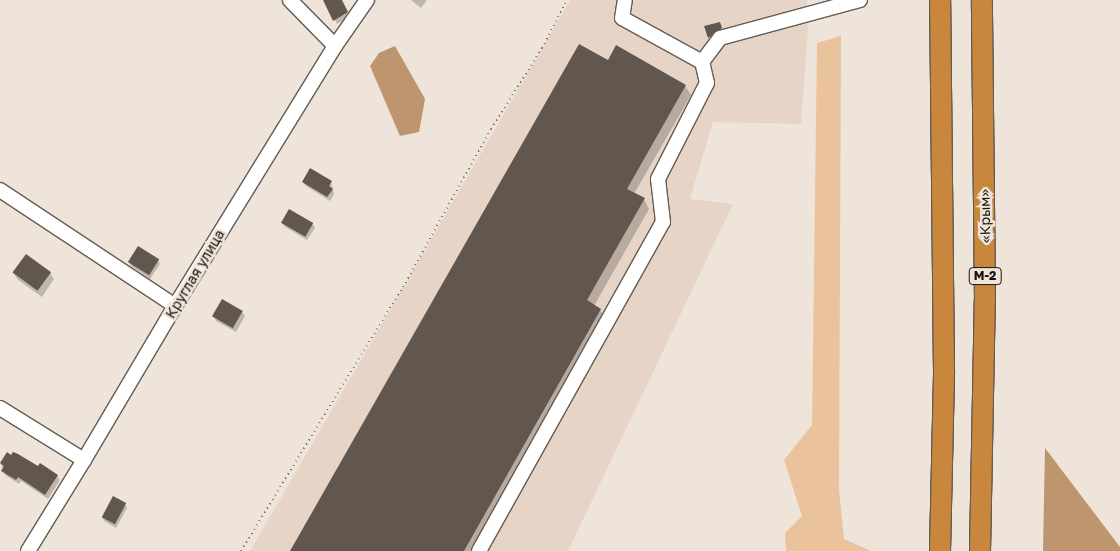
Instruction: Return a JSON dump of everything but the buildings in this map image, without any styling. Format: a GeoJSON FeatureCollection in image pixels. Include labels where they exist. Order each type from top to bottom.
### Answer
{"type":"FeatureCollection","features":[{"type":"Feature","properties":{"kind":"highway"},"geometry":{"type":"LineString","coordinates":[[940,0],[944,371],[940,551]]}},
{"type":"Feature","properties":{"kind":"highway","name":"«Крым»"},"geometry":{"type":"LineString","coordinates":[[980,551],[986,300],[982,0]]}},
{"type":"Feature","properties":{"kind":"street"},"geometry":{"type":"LineString","coordinates":[[290,0],[335,46]]}},
{"type":"Feature","properties":{"kind":"street","name":"Круглая улица"},"geometry":{"type":"LineString","coordinates":[[28,551],[175,306],[335,46],[367,0]]}},
{"type":"Feature","properties":{"kind":"street"},"geometry":{"type":"LineString","coordinates":[[479,551],[663,222],[658,179],[707,83],[702,62],[622,18],[625,0]]}},
{"type":"Feature","properties":{"kind":"street"},"geometry":{"type":"LineString","coordinates":[[702,62],[720,38],[860,0]]}},
{"type":"Feature","properties":{"kind":"street"},"geometry":{"type":"LineString","coordinates":[[0,190],[175,306]]}},
{"type":"Feature","properties":{"kind":"street"},"geometry":{"type":"LineString","coordinates":[[0,408],[84,460]]}},
{"type":"Feature","properties":{"kind":"path"},"geometry":{"type":"LineString","coordinates":[[241,551],[403,287],[490,129],[542,48],[567,0]]}},
{"type":"Feature","properties":{"kind":"shaded area"},"geometry":{"type":"Polygon","coordinates":[[[570,0],[807,0],[808,30],[801,124],[713,122],[690,199],[733,204],[568,551],[250,551],[570,0]]]}},
{"type":"Feature","properties":{"kind":"shaded area"},"geometry":{"type":"Polygon","coordinates":[[[841,36],[839,490],[844,539],[871,551],[786,551],[785,533],[802,516],[784,460],[812,425],[817,43],[841,36]]]}},
{"type":"Feature","properties":{"kind":"shaded area"},"geometry":{"type":"Polygon","coordinates":[[[395,46],[425,99],[419,132],[400,136],[370,66],[379,53],[395,46]]]}},
{"type":"Feature","properties":{"kind":"shaded area"},"geometry":{"type":"Polygon","coordinates":[[[1045,448],[1120,547],[1120,551],[1043,551],[1045,448]]]}}]}
